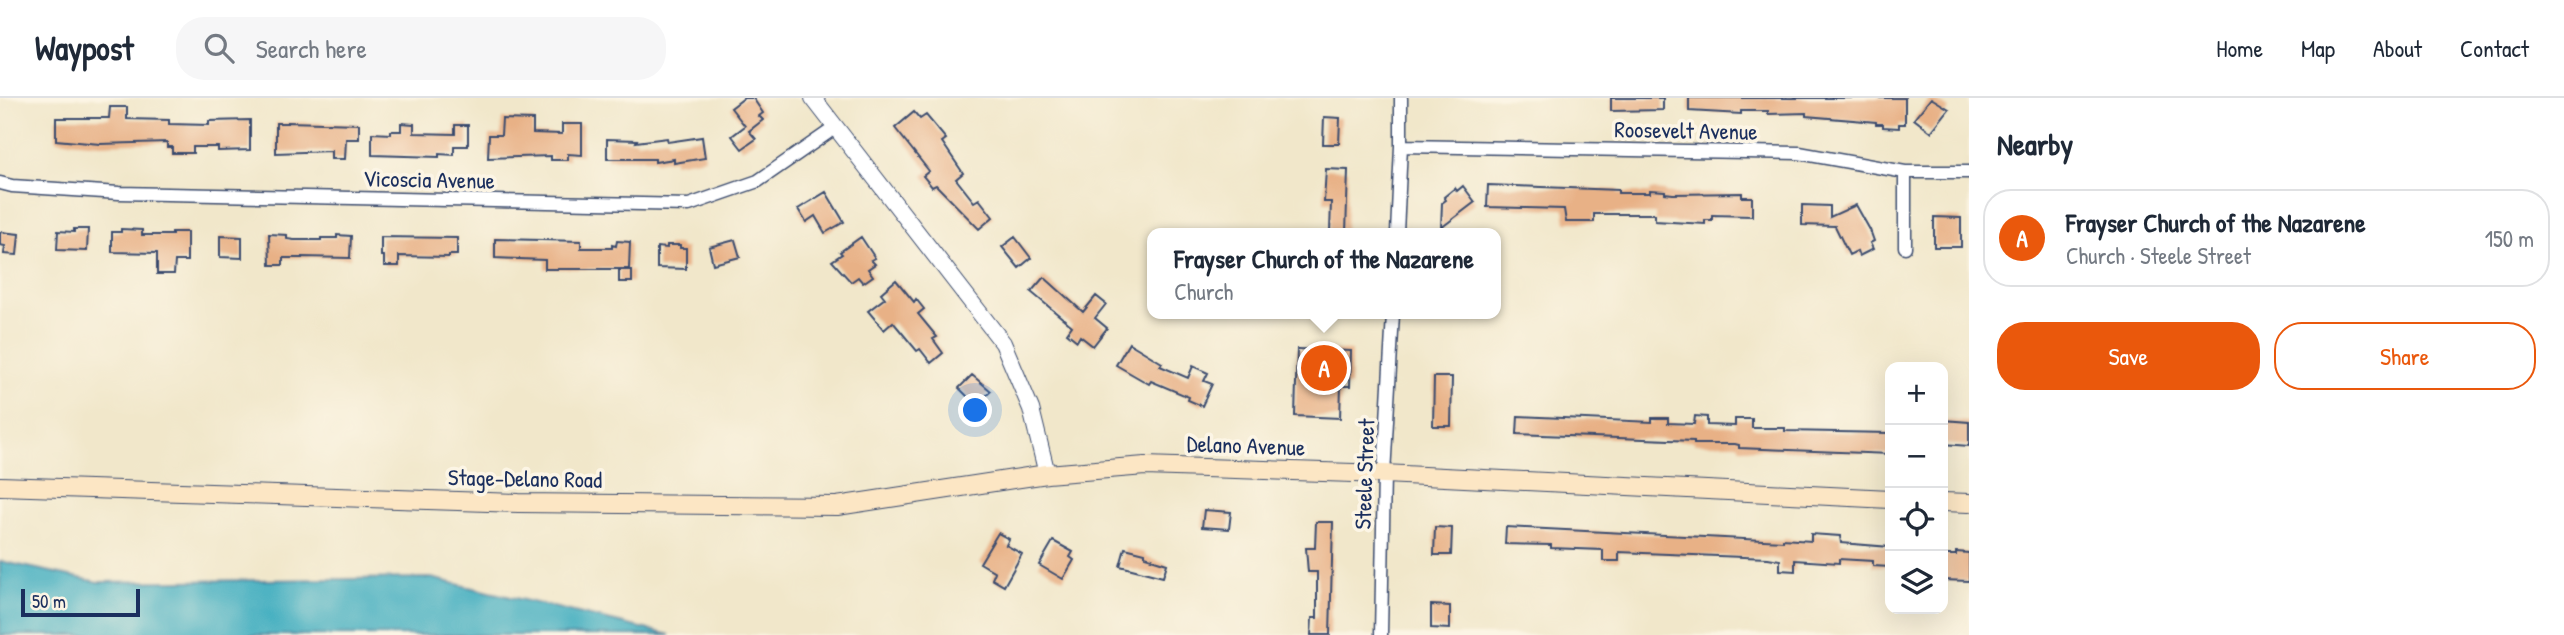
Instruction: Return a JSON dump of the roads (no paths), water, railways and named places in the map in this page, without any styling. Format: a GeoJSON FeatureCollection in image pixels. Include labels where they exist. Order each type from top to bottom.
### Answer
{"type":"FeatureCollection","features":[{"type":"Feature","properties":{"kind":"main road","name":"Delano Avenue"},"geometry":{"type":"LineString","coordinates":[[1048,474],[1145,466],[1384,474],[1885,499]]}},
{"type":"Feature","properties":{"kind":"main road","name":"Stage-Delano Road"},"geometry":{"type":"LineString","coordinates":[[0,486],[519,503],[837,506],[1048,474]]}},
{"type":"Feature","properties":{"kind":"main road"},"geometry":{"type":"LineString","coordinates":[[1948,502],[1969,503]]}},
{"type":"Feature","properties":{"kind":"street"},"geometry":{"type":"LineString","coordinates":[[813,98],[1003,343],[1031,409],[1048,474]]}},
{"type":"Feature","properties":{"kind":"street"},"geometry":{"type":"LineString","coordinates":[[1397,228],[1401,98]]}},
{"type":"Feature","properties":{"kind":"street","name":"Vicoscia Avenue"},"geometry":{"type":"LineString","coordinates":[[0,183],[118,193],[689,205],[758,181],[836,127]]}},
{"type":"Feature","properties":{"kind":"street","name":"Roosevelt Avenue"},"geometry":{"type":"LineString","coordinates":[[1401,146],[1799,153],[1905,172],[1969,172]]}},
{"type":"Feature","properties":{"kind":"street"},"geometry":{"type":"LineString","coordinates":[[1905,172],[1905,247]]}},
{"type":"Feature","properties":{"kind":"street","name":"Steele Street"},"geometry":{"type":"LineString","coordinates":[[1381,635],[1384,474],[1393,319]]}},
{"type":"Feature","properties":{"kind":"water"},"geometry":{"type":"Polygon","coordinates":[[[0,561],[98,582],[431,578],[670,635],[0,635],[0,561]]]}},
{"type":"Feature","properties":{"kind":"place","name":"Frayser Church of the Nazarene"},"geometry":{"type":"Point","coordinates":[1324,368]}}]}
